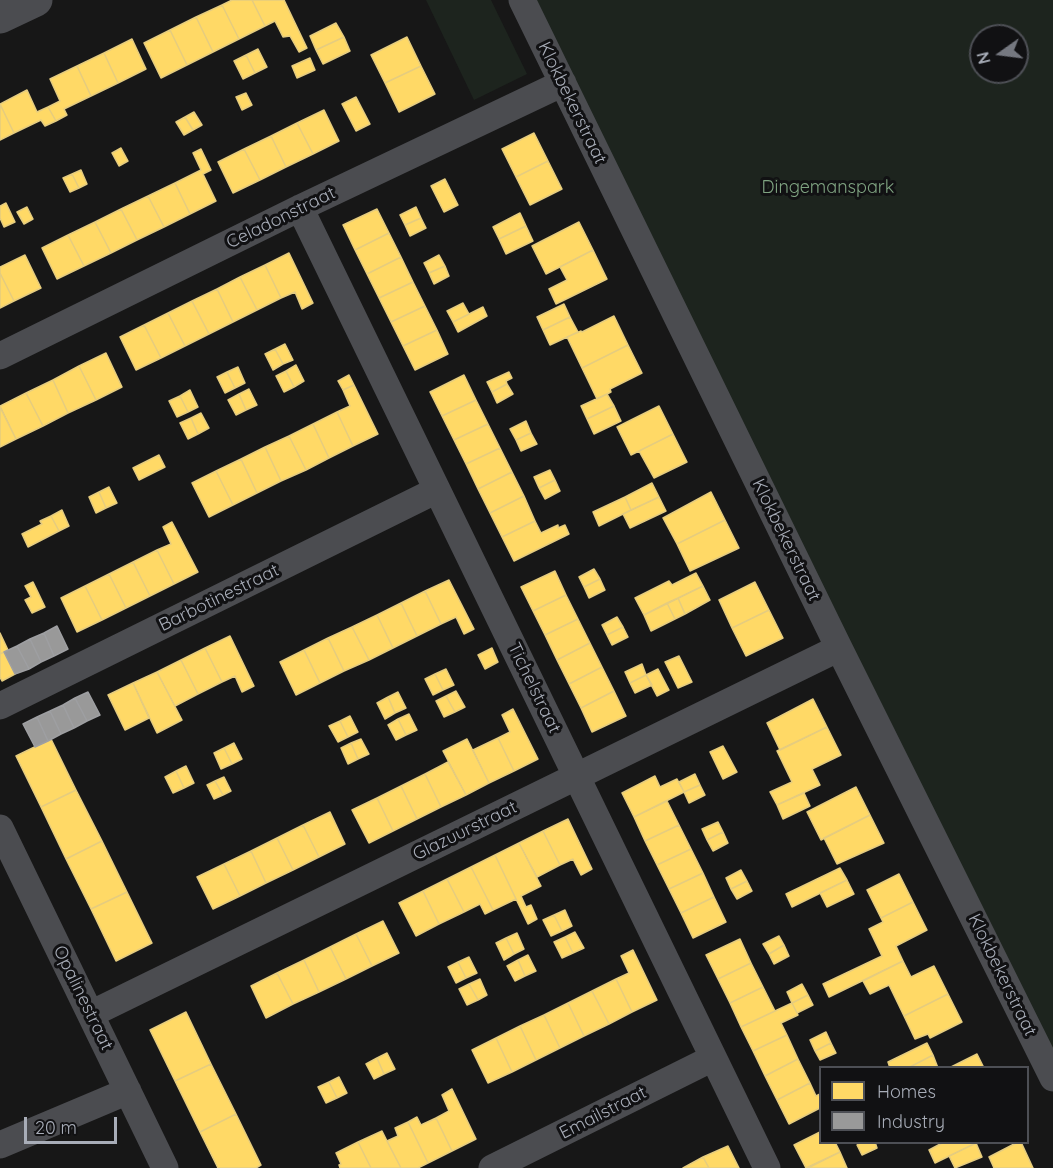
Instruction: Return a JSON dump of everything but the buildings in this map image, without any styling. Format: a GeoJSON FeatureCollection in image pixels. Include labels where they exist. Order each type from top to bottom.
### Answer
{"type":"FeatureCollection","features":[{"type":"Feature","properties":{"kind":"street"},"geometry":{"type":"LineString","coordinates":[[0,17],[36,0]]}},
{"type":"Feature","properties":{"kind":"street","name":"Klokbekerstraat"},"geometry":{"type":"LineString","coordinates":[[522,0],[839,648],[1053,1078]]}},
{"type":"Feature","properties":{"kind":"street","name":"Celadonstraat"},"geometry":{"type":"LineString","coordinates":[[0,356],[300,208],[563,84]]}},
{"type":"Feature","properties":{"kind":"street","name":"Tichelstraat"},"geometry":{"type":"LineString","coordinates":[[300,208],[767,1168]]}},
{"type":"Feature","properties":{"kind":"street","name":"Barbotinestraat"},"geometry":{"type":"LineString","coordinates":[[0,706],[437,490]]}},
{"type":"Feature","properties":{"kind":"street","name":"Glazuurstraat"},"geometry":{"type":"LineString","coordinates":[[91,1014],[839,648]]}},
{"type":"Feature","properties":{"kind":"street","name":"Opalinestraat"},"geometry":{"type":"LineString","coordinates":[[0,828],[165,1168]]}},
{"type":"Feature","properties":{"kind":"street","name":"Emailstraat"},"geometry":{"type":"LineString","coordinates":[[492,1168],[713,1058]]}},
{"type":"Feature","properties":{"kind":"street"},"geometry":{"type":"LineString","coordinates":[[0,1144],[128,1091]]}},
{"type":"Feature","properties":{"kind":"green space"},"geometry":{"type":"Polygon","coordinates":[[[426,0],[491,0],[527,74],[474,100],[426,0]]]}},
{"type":"Feature","properties":{"kind":"green space","name":"Dingemanspark"},"geometry":{"type":"Polygon","coordinates":[[[525,0],[1053,0],[1053,1077],[525,0]]]}}]}
